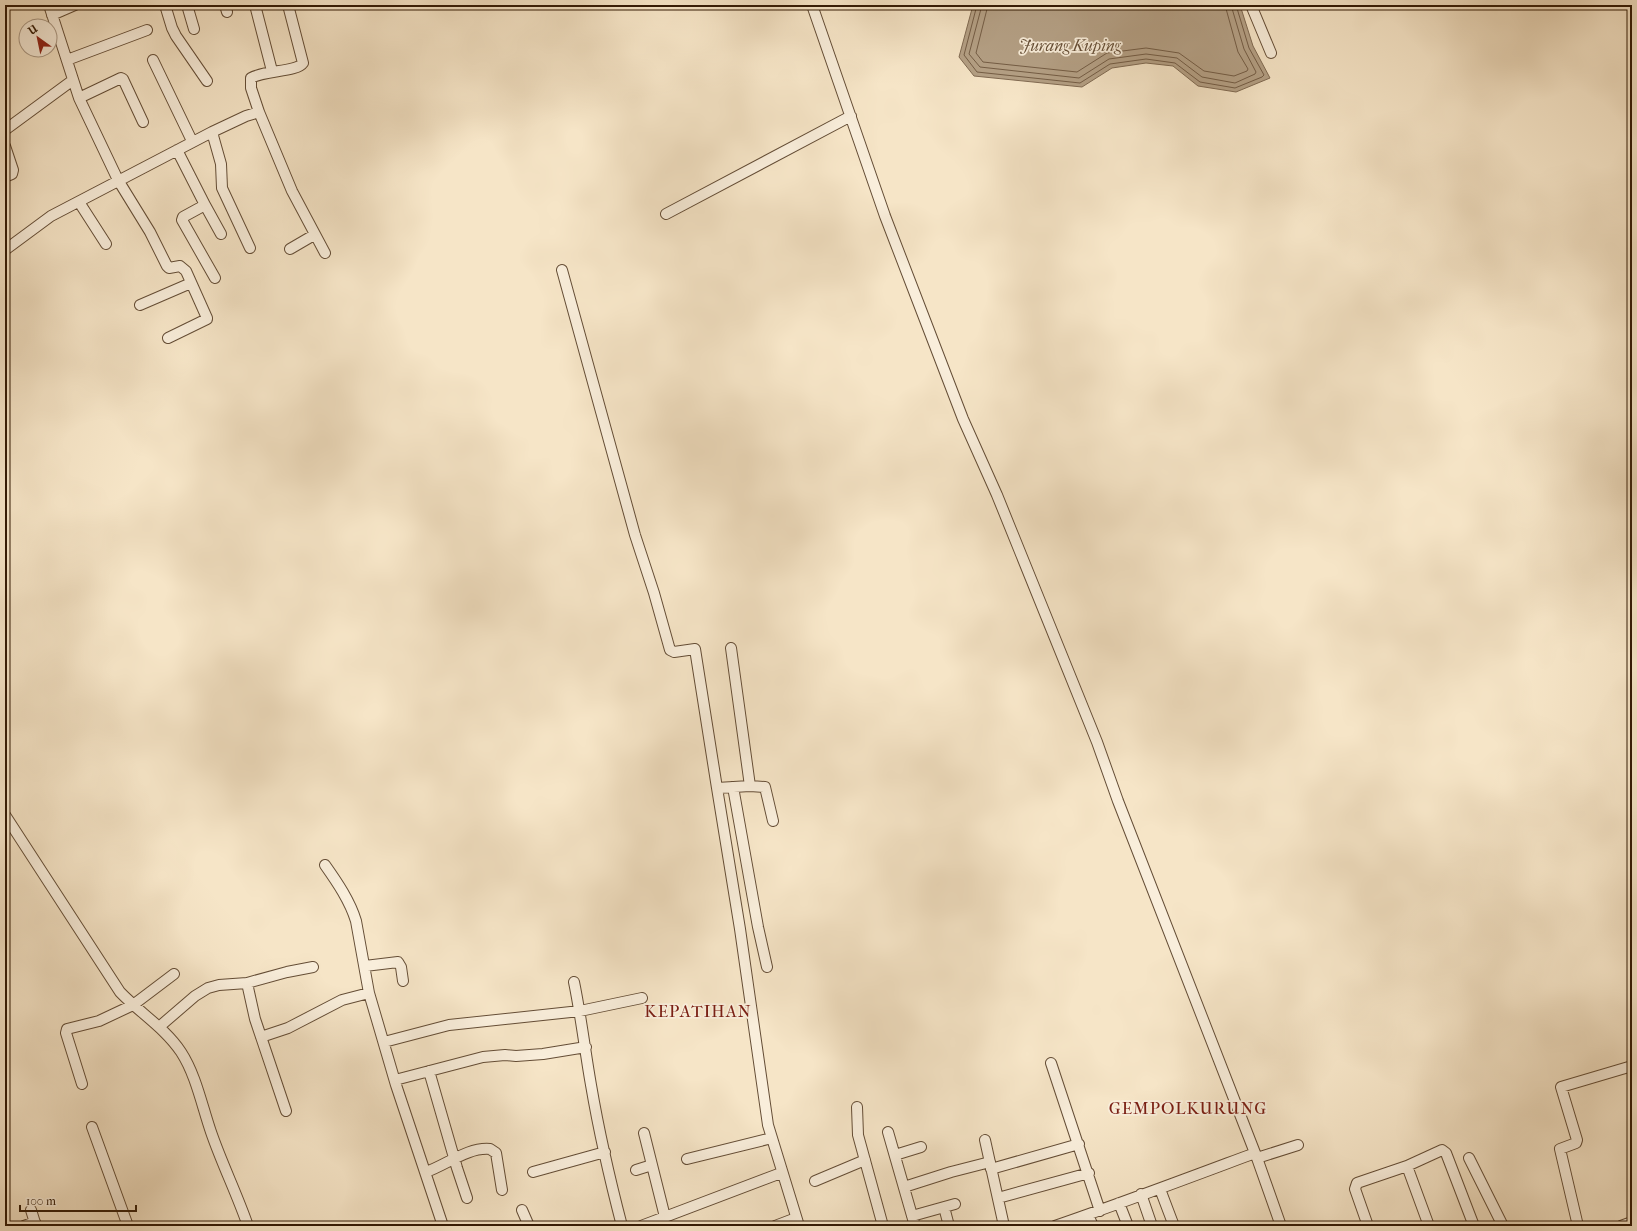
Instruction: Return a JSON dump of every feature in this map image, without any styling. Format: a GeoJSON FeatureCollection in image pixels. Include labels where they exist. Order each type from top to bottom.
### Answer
{"type":"FeatureCollection","features":[{"type":"Feature","properties":{"kind":"street"},"geometry":{"type":"LineString","coordinates":[[76,5],[50,10],[79,98],[118,180],[150,232],[167,266],[169,268],[180,266],[186,271],[207,318],[168,338]]}},
{"type":"Feature","properties":{"kind":"street"},"geometry":{"type":"LineString","coordinates":[[165,5],[176,36],[207,81]]}},
{"type":"Feature","properties":{"kind":"street"},"geometry":{"type":"LineString","coordinates":[[187,5],[194,29]]}},
{"type":"Feature","properties":{"kind":"street"},"geometry":{"type":"LineString","coordinates":[[255,5],[272,71]]}},
{"type":"Feature","properties":{"kind":"street"},"geometry":{"type":"LineString","coordinates":[[288,5],[303,63],[299,67],[272,71],[253,77],[250,80],[251,88],[259,112],[292,191],[314,235],[325,253]]}},
{"type":"Feature","properties":{"kind":"street"},"geometry":{"type":"LineString","coordinates":[[812,5],[885,216],[963,418],[997,495],[1097,742],[1118,801],[1256,1155],[1281,1226]]}},
{"type":"Feature","properties":{"kind":"street"},"geometry":{"type":"LineString","coordinates":[[1251,5],[1271,53]]}},
{"type":"Feature","properties":{"kind":"street"},"geometry":{"type":"LineString","coordinates":[[67,60],[147,30]]}},
{"type":"Feature","properties":{"kind":"street"},"geometry":{"type":"LineString","coordinates":[[153,60],[192,141]]}},
{"type":"Feature","properties":{"kind":"street"},"geometry":{"type":"LineString","coordinates":[[79,98],[121,78],[123,79],[143,122]]}},
{"type":"Feature","properties":{"kind":"street"},"geometry":{"type":"LineString","coordinates":[[5,130],[73,80]]}},
{"type":"Feature","properties":{"kind":"street"},"geometry":{"type":"LineString","coordinates":[[5,250],[52,216],[118,180],[192,141],[246,116],[259,112]]}},
{"type":"Feature","properties":{"kind":"street"},"geometry":{"type":"LineString","coordinates":[[666,214],[851,116]]}},
{"type":"Feature","properties":{"kind":"street"},"geometry":{"type":"LineString","coordinates":[[212,132],[221,164],[222,188],[250,248]]}},
{"type":"Feature","properties":{"kind":"street"},"geometry":{"type":"LineString","coordinates":[[5,146],[13,170],[12,174],[5,177]]}},
{"type":"Feature","properties":{"kind":"street"},"geometry":{"type":"LineString","coordinates":[[177,150],[221,234]]}},
{"type":"Feature","properties":{"kind":"street"},"geometry":{"type":"LineString","coordinates":[[79,202],[106,244]]}},
{"type":"Feature","properties":{"kind":"street"},"geometry":{"type":"LineString","coordinates":[[205,206],[183,217],[182,220],[215,278]]}},
{"type":"Feature","properties":{"kind":"street"},"geometry":{"type":"LineString","coordinates":[[290,249],[314,235]]}},
{"type":"Feature","properties":{"kind":"street"},"geometry":{"type":"LineString","coordinates":[[562,270],[635,534],[670,650],[674,652],[695,649],[755,1025],[762,1091],[768,1125],[797,1222],[775,1226]]}},
{"type":"Feature","properties":{"kind":"street"},"geometry":{"type":"LineString","coordinates":[[140,305],[192,283]]}},
{"type":"Feature","properties":{"kind":"street"},"geometry":{"type":"LineString","coordinates":[[731,648],[750,786]]}},
{"type":"Feature","properties":{"kind":"street"},"geometry":{"type":"LineString","coordinates":[[718,788],[750,786],[765,787],[773,822]]}},
{"type":"Feature","properties":{"kind":"street"},"geometry":{"type":"LineString","coordinates":[[733,787],[758,927],[767,967]]}},
{"type":"Feature","properties":{"kind":"street"},"geometry":{"type":"LineString","coordinates":[[5,814],[115,984],[133,1005],[159,1027],[174,1043],[186,1062],[248,1226]]}},
{"type":"Feature","properties":{"kind":"street"},"geometry":{"type":"LineString","coordinates":[[325,865],[336,880],[353,912],[356,921],[366,966],[369,992],[395,1080],[443,1226]]}},
{"type":"Feature","properties":{"kind":"street"},"geometry":{"type":"LineString","coordinates":[[740,929],[758,927]]}},
{"type":"Feature","properties":{"kind":"street"},"geometry":{"type":"LineString","coordinates":[[366,966],[398,962],[400,964],[403,981]]}},
{"type":"Feature","properties":{"kind":"street"},"geometry":{"type":"LineString","coordinates":[[159,1027],[195,996],[208,988],[219,985],[247,983],[287,972],[313,967]]}},
{"type":"Feature","properties":{"kind":"street"},"geometry":{"type":"LineString","coordinates":[[82,1084],[66,1031],[71,1027],[99,1021],[133,1005],[174,974]]}},
{"type":"Feature","properties":{"kind":"street"},"geometry":{"type":"LineString","coordinates":[[574,982],[586,1047],[591,1085],[622,1226]]}},
{"type":"Feature","properties":{"kind":"street"},"geometry":{"type":"LineString","coordinates":[[247,983],[255,1019],[286,1112]]}},
{"type":"Feature","properties":{"kind":"street"},"geometry":{"type":"LineString","coordinates":[[261,1037],[288,1028],[342,1000],[369,992]]}},
{"type":"Feature","properties":{"kind":"street"},"geometry":{"type":"LineString","coordinates":[[384,1042],[449,1025],[580,1011],[642,998]]}},
{"type":"Feature","properties":{"kind":"street"},"geometry":{"type":"LineString","coordinates":[[395,1080],[483,1057],[543,1054],[586,1047]]}},
{"type":"Feature","properties":{"kind":"street"},"geometry":{"type":"LineString","coordinates":[[1051,1062],[1089,1173],[1100,1211]]}},
{"type":"Feature","properties":{"kind":"street"},"geometry":{"type":"LineString","coordinates":[[1578,1226],[1560,1150],[1576,1143],[1577,1140],[1561,1087],[1632,1066]]}},
{"type":"Feature","properties":{"kind":"street"},"geometry":{"type":"LineString","coordinates":[[429,1071],[467,1198]]}},
{"type":"Feature","properties":{"kind":"street"},"geometry":{"type":"LineString","coordinates":[[857,1107],[858,1135],[883,1226]]}},
{"type":"Feature","properties":{"kind":"street"},"geometry":{"type":"LineString","coordinates":[[92,1127],[128,1226]]}},
{"type":"Feature","properties":{"kind":"street"},"geometry":{"type":"LineString","coordinates":[[888,1132],[913,1221],[944,1207],[955,1204]]}},
{"type":"Feature","properties":{"kind":"street"},"geometry":{"type":"LineString","coordinates":[[644,1133],[666,1217]]}},
{"type":"Feature","properties":{"kind":"street"},"geometry":{"type":"LineString","coordinates":[[687,1159],[772,1138]]}},
{"type":"Feature","properties":{"kind":"street"},"geometry":{"type":"LineString","coordinates":[[985,1140],[1004,1226]]}},
{"type":"Feature","properties":{"kind":"street"},"geometry":{"type":"LineString","coordinates":[[904,1187],[951,1172],[991,1166],[1079,1144]]}},
{"type":"Feature","properties":{"kind":"street"},"geometry":{"type":"LineString","coordinates":[[1055,1226],[1100,1211],[1141,1194],[1160,1189],[1256,1155],[1298,1145]]}},
{"type":"Feature","properties":{"kind":"street"},"geometry":{"type":"LineString","coordinates":[[895,1155],[921,1147]]}},
{"type":"Feature","properties":{"kind":"street"},"geometry":{"type":"LineString","coordinates":[[426,1172],[467,1153],[488,1148],[493,1149],[496,1153],[502,1190]]}},
{"type":"Feature","properties":{"kind":"street"},"geometry":{"type":"LineString","coordinates":[[1368,1226],[1355,1189],[1357,1183],[1407,1166],[1442,1150],[1444,1151],[1474,1226]]}},
{"type":"Feature","properties":{"kind":"street"},"geometry":{"type":"LineString","coordinates":[[533,1172],[605,1152]]}},
{"type":"Feature","properties":{"kind":"street"},"geometry":{"type":"LineString","coordinates":[[1469,1158],[1503,1226]]}},
{"type":"Feature","properties":{"kind":"street"},"geometry":{"type":"LineString","coordinates":[[815,1181],[865,1160]]}},
{"type":"Feature","properties":{"kind":"street"},"geometry":{"type":"LineString","coordinates":[[636,1170],[652,1165]]}},
{"type":"Feature","properties":{"kind":"street"},"geometry":{"type":"LineString","coordinates":[[1407,1166],[1429,1226]]}},
{"type":"Feature","properties":{"kind":"street"},"geometry":{"type":"LineString","coordinates":[[641,1226],[782,1173]]}},
{"type":"Feature","properties":{"kind":"street"},"geometry":{"type":"LineString","coordinates":[[998,1198],[1089,1173]]}},
{"type":"Feature","properties":{"kind":"street"},"geometry":{"type":"LineString","coordinates":[[1160,1189],[1174,1226]]}},
{"type":"Feature","properties":{"kind":"street"},"geometry":{"type":"LineString","coordinates":[[1141,1194],[1152,1226]]}},
{"type":"Feature","properties":{"kind":"street"},"geometry":{"type":"LineString","coordinates":[[1119,1203],[1128,1226]]}},
{"type":"Feature","properties":{"kind":"street"},"geometry":{"type":"LineString","coordinates":[[944,1207],[949,1226]]}},
{"type":"Feature","properties":{"kind":"street"},"geometry":{"type":"LineString","coordinates":[[24,1226],[36,1224],[31,1210]]}},
{"type":"Feature","properties":{"kind":"street"},"geometry":{"type":"LineString","coordinates":[[522,1210],[529,1226]]}},
{"type":"Feature","properties":{"kind":"street"},"geometry":{"type":"LineString","coordinates":[[1088,1214],[1093,1226]]}},
{"type":"Feature","properties":{"kind":"street"},"geometry":{"type":"LineString","coordinates":[[1621,1226],[1632,1222]]}},
{"type":"Feature","properties":{"kind":"water","name":"Jurang Kuping"},"geometry":{"type":"Polygon","coordinates":[[[973,5],[1240,5],[1253,46],[1270,78],[1236,92],[1198,86],[1173,66],[1146,63],[1112,68],[1082,87],[974,76],[959,57],[973,5]]]}},
{"type":"Feature","properties":{"kind":"district","name":"KEPATIHAN"},"geometry":{"type":"Point","coordinates":[698,1011]}},
{"type":"Feature","properties":{"kind":"district","name":"GEMPOLKURUNG"},"geometry":{"type":"Point","coordinates":[1188,1108]}}]}
